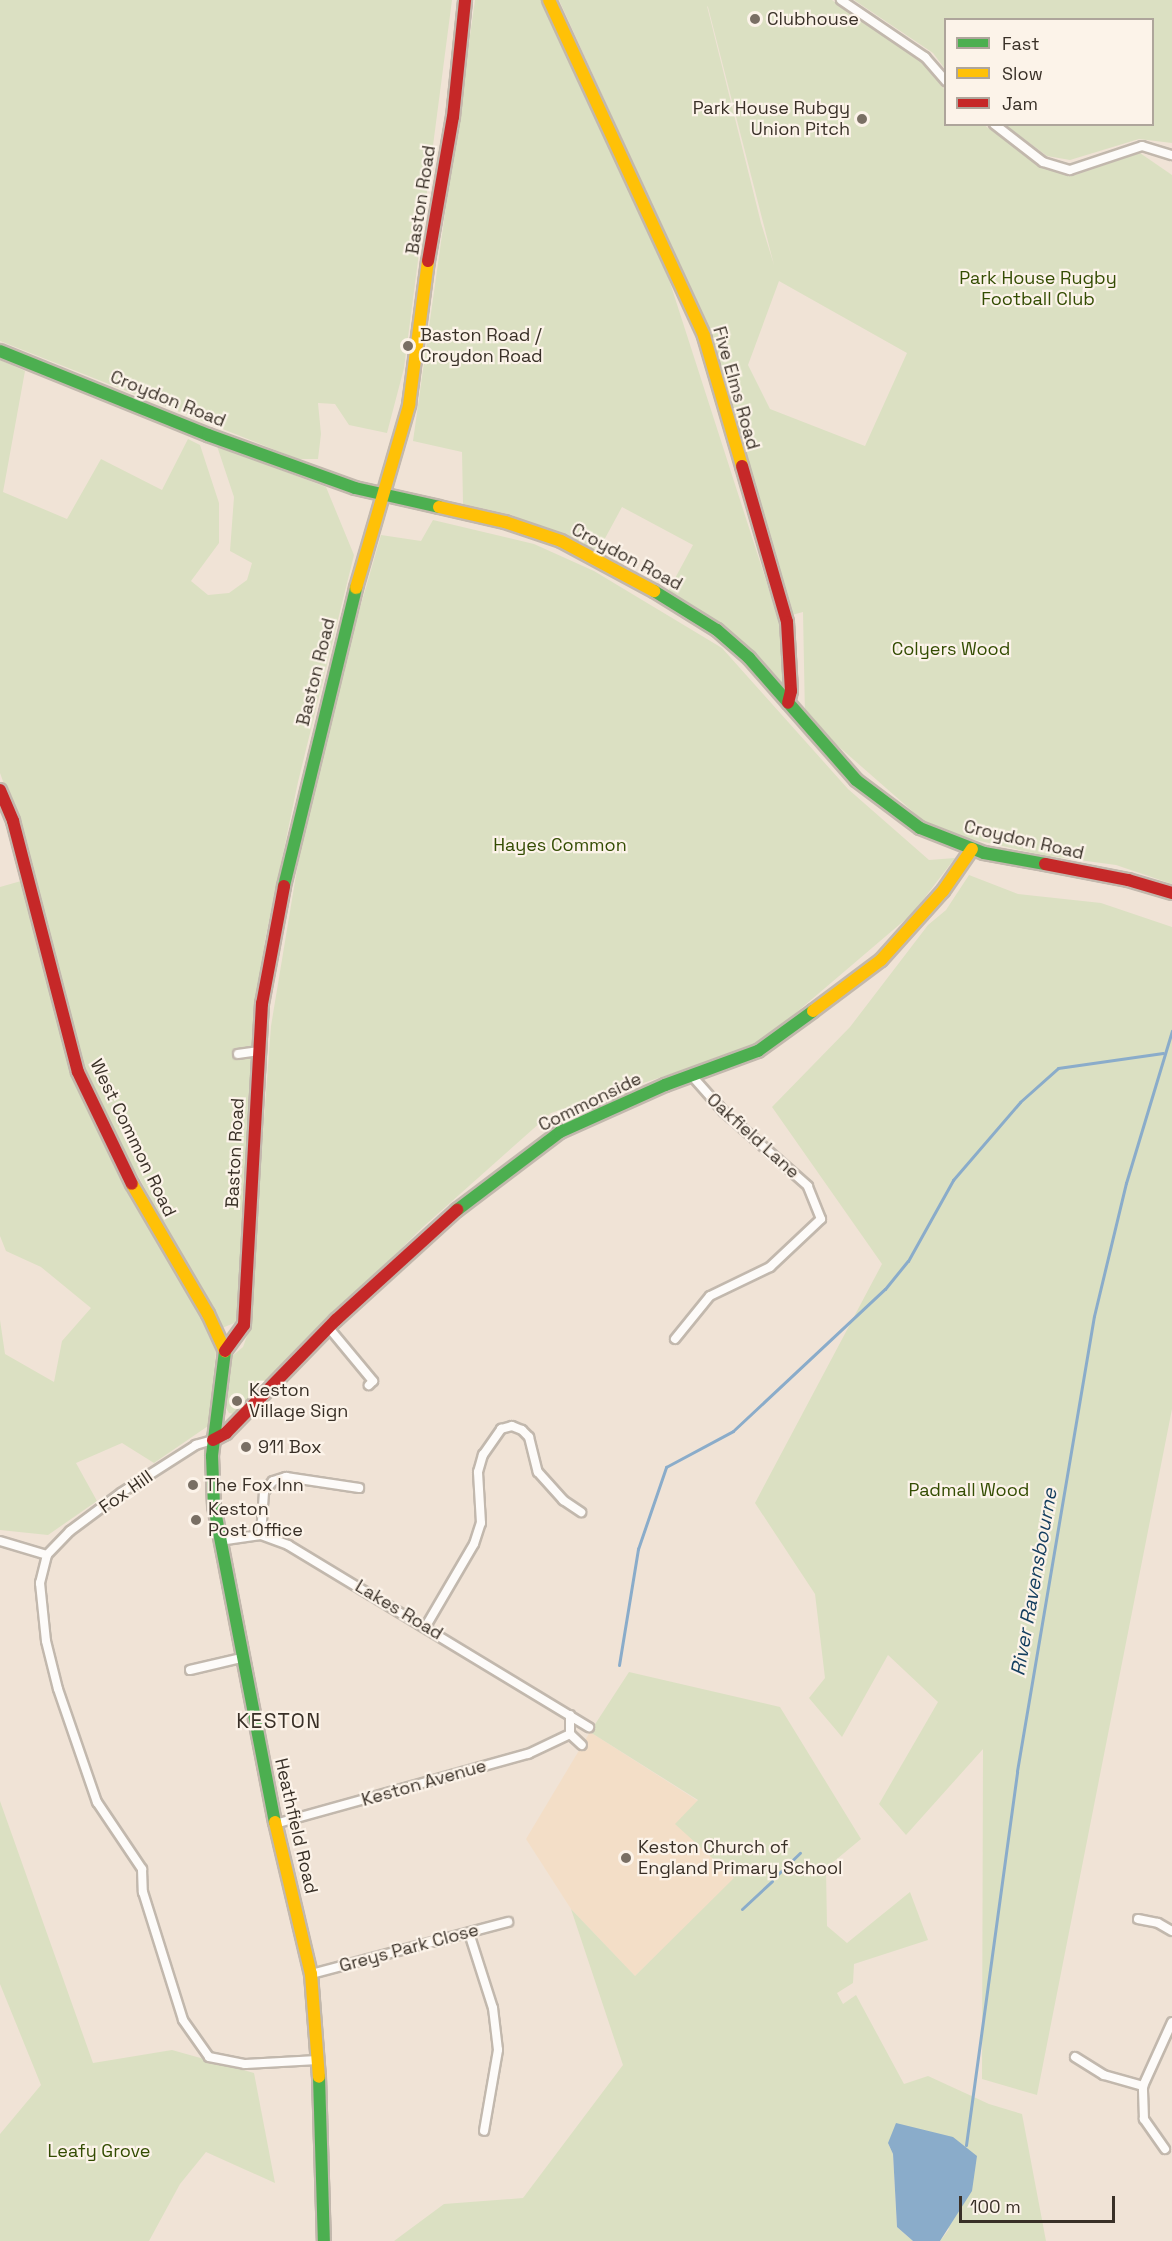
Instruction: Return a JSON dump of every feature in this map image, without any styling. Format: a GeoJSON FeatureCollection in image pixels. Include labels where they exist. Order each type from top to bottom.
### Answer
{"type":"FeatureCollection","features":[{"type":"Feature","properties":{"kind":"main road","name":"Baston Road"},"geometry":{"type":"LineString","coordinates":[[225,1351],[244,1325],[259,1051],[276,918],[297,821],[409,405],[432,233],[453,117],[465,0]]}},
{"type":"Feature","properties":{"kind":"main road","name":"Five Elms Road"},"geometry":{"type":"LineString","coordinates":[[549,0],[704,336],[787,622],[791,691],[788,703]]}},
{"type":"Feature","properties":{"kind":"main road","name":"Croydon Road"},"geometry":{"type":"LineString","coordinates":[[0,351],[208,435],[383,496],[521,526],[591,556],[717,630],[749,658],[840,764],[890,809],[920,828],[972,849],[1128,880],[1172,893]]}},
{"type":"Feature","properties":{"kind":"main road","name":"West Common Road"},"geometry":{"type":"LineString","coordinates":[[0,790],[13,821],[78,1072],[139,1198],[208,1314],[225,1351]]}},
{"type":"Feature","properties":{"kind":"main road","name":"Commonside"},"geometry":{"type":"LineString","coordinates":[[213,1440],[224,1436],[329,1328],[450,1213],[560,1132],[692,1076],[758,1051],[881,960],[943,891],[972,849]]}},
{"type":"Feature","properties":{"kind":"main road","name":"Heathfield Road"},"geometry":{"type":"LineString","coordinates":[[225,1351],[213,1440],[213,1494],[219,1541],[274,1824],[311,1974],[318,2060],[324,2241]]}},
{"type":"Feature","properties":{"kind":"main road"},"geometry":{"type":"LineString","coordinates":[[219,1406],[231,1418],[250,1408]]}},
{"type":"Feature","properties":{"kind":"street"},"geometry":{"type":"LineString","coordinates":[[841,0],[925,57],[944,80]]}},
{"type":"Feature","properties":{"kind":"street"},"geometry":{"type":"LineString","coordinates":[[997,126],[1043,162],[1071,170],[1142,146],[1172,155]]}},
{"type":"Feature","properties":{"kind":"street"},"geometry":{"type":"LineString","coordinates":[[238,1054],[259,1051]]}},
{"type":"Feature","properties":{"kind":"street","name":"Oakfield Lane"},"geometry":{"type":"LineString","coordinates":[[675,1339],[710,1296],[770,1267],[821,1219],[808,1186],[724,1112],[692,1076]]}},
{"type":"Feature","properties":{"kind":"street"},"geometry":{"type":"LineString","coordinates":[[329,1328],[373,1381],[369,1385]]}},
{"type":"Feature","properties":{"kind":"street"},"geometry":{"type":"LineString","coordinates":[[426,1626],[474,1544],[481,1523],[478,1472],[483,1455],[501,1429],[512,1426],[522,1430],[529,1437],[538,1472],[563,1500],[581,1512]]}},
{"type":"Feature","properties":{"kind":"street","name":"Fox Hill"},"geometry":{"type":"LineString","coordinates":[[47,1555],[70,1531],[121,1493],[196,1445],[213,1440]]}},
{"type":"Feature","properties":{"kind":"street"},"geometry":{"type":"LineString","coordinates":[[219,1541],[261,1535],[264,1492],[273,1481],[286,1477],[359,1488]]}},
{"type":"Feature","properties":{"kind":"street","name":"Lakes Road"},"geometry":{"type":"LineString","coordinates":[[261,1535],[295,1549],[589,1726]]}},
{"type":"Feature","properties":{"kind":"street"},"geometry":{"type":"LineString","coordinates":[[0,1541],[47,1555],[40,1583],[46,1641],[58,1689],[97,1802],[142,1869],[143,1892],[183,2020],[208,2057],[245,2064],[318,2060]]}},
{"type":"Feature","properties":{"kind":"street"},"geometry":{"type":"LineString","coordinates":[[190,1670],[241,1658]]}},
{"type":"Feature","properties":{"kind":"street"},"geometry":{"type":"LineString","coordinates":[[570,1715],[570,1734],[582,1745]]}},
{"type":"Feature","properties":{"kind":"street","name":"Keston Avenue"},"geometry":{"type":"LineString","coordinates":[[274,1824],[528,1754],[570,1734]]}},
{"type":"Feature","properties":{"kind":"street"},"geometry":{"type":"LineString","coordinates":[[1138,1919],[1158,1923],[1172,1931]]}},
{"type":"Feature","properties":{"kind":"street","name":"Greys Park Close"},"geometry":{"type":"LineString","coordinates":[[311,1974],[508,1922]]}},
{"type":"Feature","properties":{"kind":"street"},"geometry":{"type":"LineString","coordinates":[[469,1933],[493,2008],[498,2050],[484,2132]]}},
{"type":"Feature","properties":{"kind":"street"},"geometry":{"type":"LineString","coordinates":[[1165,2149],[1144,2119],[1143,2086],[1172,2022]]}},
{"type":"Feature","properties":{"kind":"street"},"geometry":{"type":"LineString","coordinates":[[1075,2057],[1104,2075],[1143,2086]]}},
{"type":"Feature","properties":{"kind":"shaded area","name":"Keston Church of England Primary School"},"geometry":{"type":"Polygon","coordinates":[[[590,1732],[698,1801],[676,1824],[735,1878],[635,1976],[571,1909],[526,1839],[590,1732]]]}},
{"type":"Feature","properties":{"kind":"green space"},"geometry":{"type":"Polygon","coordinates":[[[0,0],[452,0],[404,368],[387,433],[349,425],[335,404],[318,403],[321,434],[318,459],[298,459],[0,341],[0,0]]]}},
{"type":"Feature","properties":{"kind":"green space"},"geometry":{"type":"Polygon","coordinates":[[[475,0],[542,0],[664,264],[780,624],[786,693],[666,595],[693,545],[622,507],[596,555],[512,515],[463,504],[462,452],[413,441],[475,0]]]}},
{"type":"Feature","properties":{"kind":"green space"},"geometry":{"type":"Polygon","coordinates":[[[559,0],[832,0],[920,60],[944,89],[944,126],[985,126],[1042,166],[1075,175],[1140,153],[1172,175],[1172,884],[1116,865],[1042,855],[935,831],[805,717],[803,612],[792,615],[684,275],[559,0]],[[708,7],[761,223],[774,265],[708,7]],[[779,281],[748,365],[770,409],[865,446],[907,353],[779,281]]]}},
{"type":"Feature","properties":{"kind":"green space"},"geometry":{"type":"Polygon","coordinates":[[[854,0],[1172,0],[1172,143],[1139,139],[1070,160],[1047,156],[1006,126],[1154,126],[1154,18],[944,18],[944,68],[933,53],[854,0]]]}},
{"type":"Feature","properties":{"kind":"green space"},"geometry":{"type":"Polygon","coordinates":[[[0,360],[25,371],[3,492],[67,519],[101,459],[162,490],[188,439],[200,445],[219,503],[219,543],[191,581],[208,595],[229,593],[247,580],[252,563],[230,551],[234,497],[217,446],[326,487],[354,555],[298,782],[265,940],[249,1090],[240,1309],[237,1322],[222,1328],[111,1127],[84,1068],[17,820],[0,773],[0,360]]]}},
{"type":"Feature","properties":{"kind":"green space","name":"Hayes Common"},"geometry":{"type":"Polygon","coordinates":[[[433,520],[534,544],[594,571],[722,648],[848,789],[929,860],[955,858],[913,913],[757,1046],[551,1113],[423,1227],[234,1414],[229,1413],[224,1405],[231,1357],[243,1347],[248,1333],[271,1026],[299,857],[347,653],[381,535],[421,541],[433,520]]]}},
{"type":"Feature","properties":{"kind":"green space","name":"Padmall Wood"},"geometry":{"type":"Polygon","coordinates":[[[969,875],[1018,894],[1101,903],[1172,927],[1172,1409],[1037,2095],[982,2079],[983,1749],[906,1835],[879,1804],[938,1702],[888,1655],[842,1737],[809,1698],[825,1678],[815,1594],[755,1503],[882,1264],[772,1107],[850,1027],[928,925],[946,910],[969,875]]]}},
{"type":"Feature","properties":{"kind":"green space"},"geometry":{"type":"Polygon","coordinates":[[[21,881],[71,1075],[132,1201],[195,1303],[216,1352],[208,1426],[154,1463],[122,1443],[76,1463],[97,1501],[48,1535],[0,1530],[0,1320],[5,1354],[54,1382],[62,1341],[91,1308],[41,1267],[6,1251],[0,1236],[0,887],[21,881]]]}},
{"type":"Feature","properties":{"kind":"green space"},"geometry":{"type":"Polygon","coordinates":[[[629,1672],[780,1707],[861,1839],[826,1868],[827,1926],[847,1943],[910,1892],[928,1940],[854,1964],[853,1983],[837,1993],[843,2004],[856,1995],[904,2084],[928,2076],[989,2104],[1022,2114],[1046,2241],[940,2241],[949,2229],[888,2143],[893,2154],[897,2227],[913,2241],[394,2241],[444,2204],[523,2198],[623,2065],[571,1909],[635,1976],[734,1878],[675,1824],[698,1800],[590,1732],[629,1672]]]}},
{"type":"Feature","properties":{"kind":"green space","name":"Leafy Grove"},"geometry":{"type":"Polygon","coordinates":[[[0,1801],[93,2063],[172,2050],[254,2073],[275,2183],[206,2152],[180,2184],[149,2241],[0,2241],[0,2134],[41,2085],[0,1984],[0,1801]]]}},
{"type":"Feature","properties":{"kind":"water"},"geometry":{"type":"Polygon","coordinates":[[[896,2123],[953,2137],[977,2156],[972,2191],[940,2241],[913,2241],[897,2227],[893,2154],[888,2143],[896,2123]]]}},
{"type":"Feature","properties":{"kind":"waterway","name":"River Ravensbourne"},"geometry":{"type":"LineString","coordinates":[[966,2145],[1017,1771],[1094,1316],[1126,1183],[1172,1031]]}},
{"type":"Feature","properties":{"kind":"waterway"},"geometry":{"type":"LineString","coordinates":[[619,1665],[638,1549],[666,1467],[733,1431],[885,1289],[908,1261],[953,1180],[1020,1102],[1058,1068],[1163,1053]]}},
{"type":"Feature","properties":{"kind":"waterway"},"geometry":{"type":"LineString","coordinates":[[777,1875],[800,1853]]}},
{"type":"Feature","properties":{"kind":"waterway"},"geometry":{"type":"LineString","coordinates":[[742,1909],[772,1881]]}},
{"type":"Feature","properties":{"kind":"traffic: fast"},"geometry":{"type":"LineString","coordinates":[[0,351],[208,435],[355,488],[439,507]]}},
{"type":"Feature","properties":{"kind":"traffic: fast"},"geometry":{"type":"LineString","coordinates":[[284,886],[356,588]]}},
{"type":"Feature","properties":{"kind":"traffic: fast"},"geometry":{"type":"LineString","coordinates":[[654,591],[717,630],[749,658],[856,780],[920,828],[984,853],[1045,864]]}},
{"type":"Feature","properties":{"kind":"traffic: fast"},"geometry":{"type":"LineString","coordinates":[[457,1210],[560,1132],[665,1085],[758,1051],[813,1011]]}},
{"type":"Feature","properties":{"kind":"traffic: fast"},"geometry":{"type":"LineString","coordinates":[[225,1351],[212,1456],[214,1506],[275,1822]]}},
{"type":"Feature","properties":{"kind":"traffic: fast"},"geometry":{"type":"LineString","coordinates":[[319,2077],[324,2241]]}},
{"type":"Feature","properties":{"kind":"traffic: slow"},"geometry":{"type":"LineString","coordinates":[[549,0],[704,336],[742,466]]}},
{"type":"Feature","properties":{"kind":"traffic: slow"},"geometry":{"type":"LineString","coordinates":[[356,588],[409,405],[428,261]]}},
{"type":"Feature","properties":{"kind":"traffic: slow"},"geometry":{"type":"LineString","coordinates":[[439,507],[505,522],[561,541],[654,591]]}},
{"type":"Feature","properties":{"kind":"traffic: slow"},"geometry":{"type":"LineString","coordinates":[[813,1011],[881,960],[943,891],[972,849]]}},
{"type":"Feature","properties":{"kind":"traffic: slow"},"geometry":{"type":"LineString","coordinates":[[132,1184],[208,1314],[225,1351]]}},
{"type":"Feature","properties":{"kind":"traffic: slow"},"geometry":{"type":"LineString","coordinates":[[275,1822],[311,1974],[319,2077]]}},
{"type":"Feature","properties":{"kind":"traffic: jam"},"geometry":{"type":"LineString","coordinates":[[428,261],[453,117],[465,0]]}},
{"type":"Feature","properties":{"kind":"traffic: jam"},"geometry":{"type":"LineString","coordinates":[[742,466],[787,622],[791,691],[788,703]]}},
{"type":"Feature","properties":{"kind":"traffic: jam"},"geometry":{"type":"LineString","coordinates":[[0,790],[13,821],[78,1072],[132,1184]]}},
{"type":"Feature","properties":{"kind":"traffic: jam"},"geometry":{"type":"LineString","coordinates":[[1045,864],[1128,880],[1172,893]]}},
{"type":"Feature","properties":{"kind":"traffic: jam"},"geometry":{"type":"LineString","coordinates":[[225,1351],[244,1325],[262,1004],[284,886]]}},
{"type":"Feature","properties":{"kind":"traffic: jam"},"geometry":{"type":"LineString","coordinates":[[213,1440],[226,1433],[336,1320],[457,1210]]}},
{"type":"Feature","properties":{"kind":"place","name":"Clubhouse"},"geometry":{"type":"Point","coordinates":[755,19]}},
{"type":"Feature","properties":{"kind":"place","name":"Park House Rubgy Union Pitch"},"geometry":{"type":"Point","coordinates":[862,119]}},
{"type":"Feature","properties":{"kind":"place","name":"Baston Road / Croydon Road"},"geometry":{"type":"Point","coordinates":[408,346]}},
{"type":"Feature","properties":{"kind":"place","name":"Keston Village Sign"},"geometry":{"type":"Point","coordinates":[237,1401]}},
{"type":"Feature","properties":{"kind":"place","name":"911 Box"},"geometry":{"type":"Point","coordinates":[246,1447]}},
{"type":"Feature","properties":{"kind":"place","name":"The Fox Inn"},"geometry":{"type":"Point","coordinates":[193,1485]}},
{"type":"Feature","properties":{"kind":"place","name":"Keston Post Office"},"geometry":{"type":"Point","coordinates":[196,1520]}},
{"type":"Feature","properties":{"kind":"place","name":"Keston Church of England Primary School"},"geometry":{"type":"Point","coordinates":[626,1858]}},
{"type":"Feature","properties":{"kind":"district","name":"KESTON"},"geometry":{"type":"Point","coordinates":[279,1721]}},
{"type":"Feature","properties":{"kind":"park label","name":"Park House Rugby Football Club"},"geometry":{"type":"Point","coordinates":[1038,289]}},
{"type":"Feature","properties":{"kind":"park label","name":"Colyers Wood"},"geometry":{"type":"Point","coordinates":[951,649]}}]}
